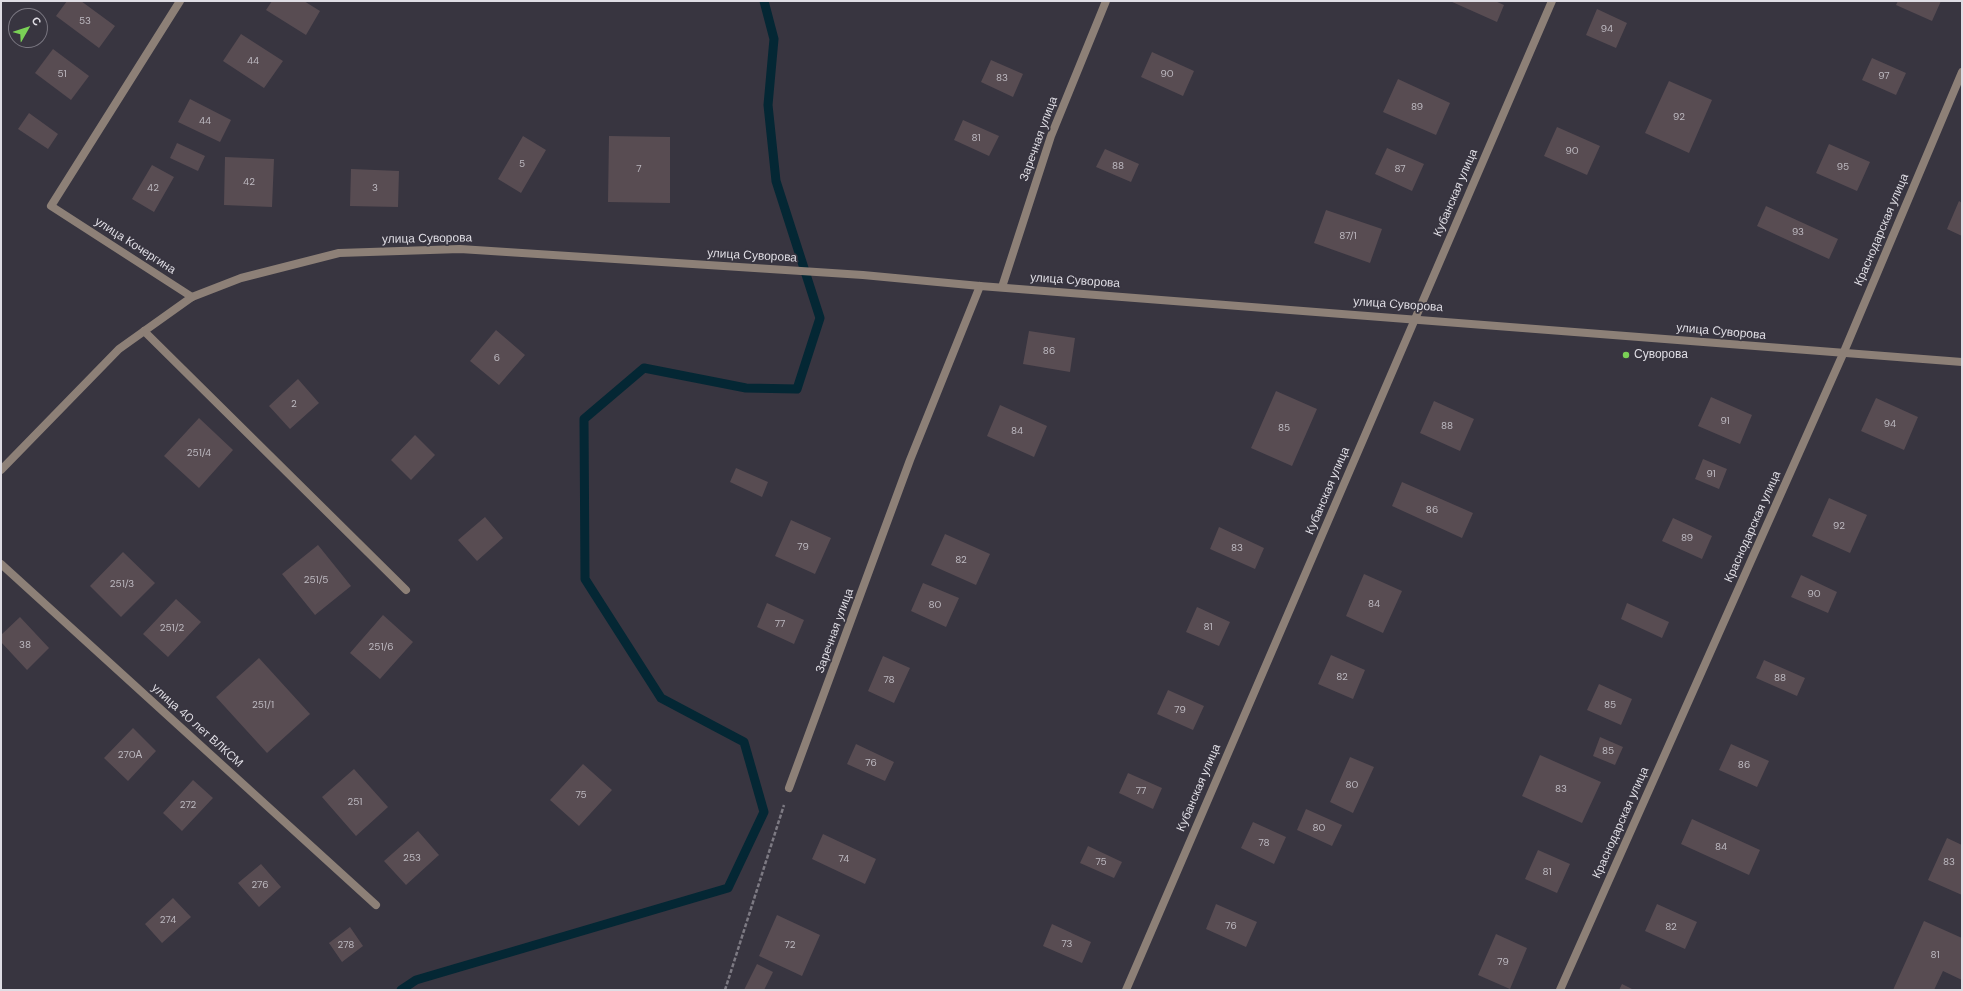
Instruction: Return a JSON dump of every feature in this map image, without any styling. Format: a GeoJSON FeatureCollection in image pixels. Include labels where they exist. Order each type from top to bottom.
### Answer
{"type":"FeatureCollection","features":[{"type":"Feature","properties":{"kind":"street","name":"улица Кочергина"},"geometry":{"type":"LineString","coordinates":[[180,1],[51,206],[192,297]]}},
{"type":"Feature","properties":{"kind":"street","name":"Заречная улица"},"geometry":{"type":"LineString","coordinates":[[1002,287],[1051,136],[1106,1]]}},
{"type":"Feature","properties":{"kind":"street","name":"Кубанская улица"},"geometry":{"type":"LineString","coordinates":[[1126,990],[1552,1]]}},
{"type":"Feature","properties":{"kind":"street","name":"Краснодарская улица"},"geometry":{"type":"LineString","coordinates":[[1560,990],[1843,354],[1962,72]]}},
{"type":"Feature","properties":{"kind":"street","name":"улица Суворова"},"geometry":{"type":"LineString","coordinates":[[192,297],[241,278],[339,253],[460,249],[863,275],[980,286],[1415,319],[1843,354],[1962,362]]}},
{"type":"Feature","properties":{"kind":"street","name":"Заречная улица"},"geometry":{"type":"LineString","coordinates":[[789,788],[910,460],[980,286]]}},
{"type":"Feature","properties":{"kind":"street"},"geometry":{"type":"LineString","coordinates":[[1,470],[119,349],[192,297]]}},
{"type":"Feature","properties":{"kind":"street"},"geometry":{"type":"LineString","coordinates":[[144,331],[406,590]]}},
{"type":"Feature","properties":{"kind":"street","name":"улица 40 лет ВЛКСМ"},"geometry":{"type":"LineString","coordinates":[[1,564],[376,905]]}},
{"type":"Feature","properties":{"kind":"path"},"geometry":{"type":"LineString","coordinates":[[725,990],[789,788]]}},
{"type":"Feature","properties":{"kind":"building"},"geometry":{"type":"Polygon","coordinates":[[[67,1],[81,1],[115,26],[99,48],[56,16],[67,1]]]}},
{"type":"Feature","properties":{"kind":"building"},"geometry":{"type":"Polygon","coordinates":[[[272,1],[304,1],[320,11],[306,35],[266,10],[272,1]]]}},
{"type":"Feature","properties":{"kind":"building"},"geometry":{"type":"Polygon","coordinates":[[[1450,1],[1495,1],[1504,5],[1497,22],[1450,1]]]}},
{"type":"Feature","properties":{"kind":"building"},"geometry":{"type":"Polygon","coordinates":[[[1898,1],[1941,1],[1932,21],[1896,5],[1898,1]]]}},
{"type":"Feature","properties":{"kind":"building"},"geometry":{"type":"Polygon","coordinates":[[[1597,9],[1627,23],[1616,48],[1586,35],[1597,9]]]}},
{"type":"Feature","properties":{"kind":"building"},"geometry":{"type":"Polygon","coordinates":[[[241,34],[283,61],[264,88],[223,61],[241,34]]]}},
{"type":"Feature","properties":{"kind":"building"},"geometry":{"type":"Polygon","coordinates":[[[53,49],[89,76],[71,100],[35,73],[53,49]]]}},
{"type":"Feature","properties":{"kind":"building"},"geometry":{"type":"Polygon","coordinates":[[[1152,52],[1194,71],[1183,96],[1141,77],[1152,52]]]}},
{"type":"Feature","properties":{"kind":"building"},"geometry":{"type":"Polygon","coordinates":[[[1872,58],[1906,73],[1896,95],[1862,80],[1872,58]]]}},
{"type":"Feature","properties":{"kind":"building"},"geometry":{"type":"Polygon","coordinates":[[[991,60],[1023,74],[1013,97],[981,82],[991,60]]]}},
{"type":"Feature","properties":{"kind":"building"},"geometry":{"type":"Polygon","coordinates":[[[1398,79],[1450,103],[1436,135],[1383,112],[1398,79]]]}},
{"type":"Feature","properties":{"kind":"building"},"geometry":{"type":"Polygon","coordinates":[[[1669,81],[1712,100],[1689,153],[1645,133],[1669,81]]]}},
{"type":"Feature","properties":{"kind":"building"},"geometry":{"type":"Polygon","coordinates":[[[190,99],[231,120],[220,142],[178,122],[190,99]]]}},
{"type":"Feature","properties":{"kind":"building"},"geometry":{"type":"Polygon","coordinates":[[[29,113],[58,134],[48,149],[18,129],[29,113]]]}},
{"type":"Feature","properties":{"kind":"building"},"geometry":{"type":"Polygon","coordinates":[[[963,120],[999,136],[989,156],[954,140],[963,120]]]}},
{"type":"Feature","properties":{"kind":"building"},"geometry":{"type":"Polygon","coordinates":[[[1557,127],[1600,146],[1587,175],[1544,156],[1557,127]]]}},
{"type":"Feature","properties":{"kind":"building"},"geometry":{"type":"Polygon","coordinates":[[[523,136],[546,150],[521,193],[498,179],[523,136]]]}},
{"type":"Feature","properties":{"kind":"building"},"geometry":{"type":"Polygon","coordinates":[[[609,136],[670,137],[670,203],[608,202],[609,136]]]}},
{"type":"Feature","properties":{"kind":"building"},"geometry":{"type":"Polygon","coordinates":[[[177,143],[205,156],[198,171],[170,158],[177,143]]]}},
{"type":"Feature","properties":{"kind":"building"},"geometry":{"type":"Polygon","coordinates":[[[1829,144],[1870,162],[1857,191],[1816,173],[1829,144]]]}},
{"type":"Feature","properties":{"kind":"building"},"geometry":{"type":"Polygon","coordinates":[[[1387,148],[1424,164],[1412,191],[1375,174],[1387,148]]]}},
{"type":"Feature","properties":{"kind":"building"},"geometry":{"type":"Polygon","coordinates":[[[1105,149],[1139,164],[1131,182],[1096,167],[1105,149]]]}},
{"type":"Feature","properties":{"kind":"building"},"geometry":{"type":"Polygon","coordinates":[[[225,157],[274,159],[272,207],[224,205],[225,157]]]}},
{"type":"Feature","properties":{"kind":"building"},"geometry":{"type":"Polygon","coordinates":[[[152,165],[174,177],[154,212],[132,199],[152,165]]]}},
{"type":"Feature","properties":{"kind":"building"},"geometry":{"type":"Polygon","coordinates":[[[351,169],[399,171],[398,207],[350,206],[351,169]]]}},
{"type":"Feature","properties":{"kind":"building"},"geometry":{"type":"Polygon","coordinates":[[[1959,201],[1962,203],[1962,236],[1947,229],[1959,201]]]}},
{"type":"Feature","properties":{"kind":"building"},"geometry":{"type":"Polygon","coordinates":[[[1766,206],[1838,239],[1829,259],[1757,226],[1766,206]]]}},
{"type":"Feature","properties":{"kind":"building"},"geometry":{"type":"Polygon","coordinates":[[[1326,210],[1382,229],[1370,263],[1314,243],[1326,210]]]}},
{"type":"Feature","properties":{"kind":"building"},"geometry":{"type":"Polygon","coordinates":[[[496,330],[525,355],[499,385],[470,361],[496,330]]]}},
{"type":"Feature","properties":{"kind":"building"},"geometry":{"type":"Polygon","coordinates":[[[1029,331],[1075,338],[1070,372],[1023,364],[1029,331]]]}},
{"type":"Feature","properties":{"kind":"building"},"geometry":{"type":"Polygon","coordinates":[[[298,379],[319,403],[290,429],[269,406],[298,379]]]}},
{"type":"Feature","properties":{"kind":"building"},"geometry":{"type":"Polygon","coordinates":[[[1276,391],[1317,409],[1292,466],[1251,448],[1276,391]]]}},
{"type":"Feature","properties":{"kind":"building"},"geometry":{"type":"Polygon","coordinates":[[[1711,397],[1752,415],[1740,444],[1698,426],[1711,397]]]}},
{"type":"Feature","properties":{"kind":"building"},"geometry":{"type":"Polygon","coordinates":[[[1876,398],[1918,417],[1904,450],[1861,431],[1876,398]]]}},
{"type":"Feature","properties":{"kind":"building"},"geometry":{"type":"Polygon","coordinates":[[[1434,401],[1474,419],[1460,451],[1420,433],[1434,401]]]}},
{"type":"Feature","properties":{"kind":"building"},"geometry":{"type":"Polygon","coordinates":[[[1000,405],[1047,426],[1034,457],[987,436],[1000,405]]]}},
{"type":"Feature","properties":{"kind":"building"},"geometry":{"type":"Polygon","coordinates":[[[199,418],[233,450],[199,488],[164,456],[199,418]]]}},
{"type":"Feature","properties":{"kind":"building"},"geometry":{"type":"Polygon","coordinates":[[[415,435],[435,455],[411,480],[391,460],[415,435]]]}},
{"type":"Feature","properties":{"kind":"building"},"geometry":{"type":"Polygon","coordinates":[[[1703,459],[1727,469],[1719,489],[1695,479],[1703,459]]]}},
{"type":"Feature","properties":{"kind":"building"},"geometry":{"type":"Polygon","coordinates":[[[736,468],[768,482],[762,497],[730,482],[736,468]]]}},
{"type":"Feature","properties":{"kind":"building"},"geometry":{"type":"Polygon","coordinates":[[[1402,482],[1473,513],[1462,538],[1392,506],[1402,482]]]}},
{"type":"Feature","properties":{"kind":"building"},"geometry":{"type":"Polygon","coordinates":[[[1829,498],[1867,515],[1850,553],[1812,536],[1829,498]]]}},
{"type":"Feature","properties":{"kind":"building"},"geometry":{"type":"Polygon","coordinates":[[[485,517],[503,538],[477,561],[458,540],[485,517]]]}},
{"type":"Feature","properties":{"kind":"building"},"geometry":{"type":"Polygon","coordinates":[[[1673,518],[1712,536],[1702,559],[1662,541],[1673,518]]]}},
{"type":"Feature","properties":{"kind":"building"},"geometry":{"type":"Polygon","coordinates":[[[791,520],[831,538],[815,574],[775,556],[791,520]]]}},
{"type":"Feature","properties":{"kind":"building"},"geometry":{"type":"Polygon","coordinates":[[[1219,527],[1264,548],[1255,569],[1210,549],[1219,527]]]}},
{"type":"Feature","properties":{"kind":"building"},"geometry":{"type":"Polygon","coordinates":[[[945,534],[990,554],[976,585],[931,565],[945,534]]]}},
{"type":"Feature","properties":{"kind":"building"},"geometry":{"type":"Polygon","coordinates":[[[318,545],[351,586],[315,615],[282,574],[318,545]]]}},
{"type":"Feature","properties":{"kind":"building"},"geometry":{"type":"Polygon","coordinates":[[[123,552],[155,583],[121,617],[90,586],[123,552]]]}},
{"type":"Feature","properties":{"kind":"building"},"geometry":{"type":"Polygon","coordinates":[[[1364,574],[1402,591],[1383,633],[1346,616],[1364,574]]]}},
{"type":"Feature","properties":{"kind":"building"},"geometry":{"type":"Polygon","coordinates":[[[1801,575],[1837,592],[1828,613],[1791,597],[1801,575]]]}},
{"type":"Feature","properties":{"kind":"building"},"geometry":{"type":"Polygon","coordinates":[[[923,583],[959,598],[946,627],[911,611],[923,583]]]}},
{"type":"Feature","properties":{"kind":"building"},"geometry":{"type":"Polygon","coordinates":[[[176,599],[201,622],[168,657],[143,634],[176,599]]]}},
{"type":"Feature","properties":{"kind":"building"},"geometry":{"type":"Polygon","coordinates":[[[767,603],[804,620],[794,644],[757,627],[767,603]]]}},
{"type":"Feature","properties":{"kind":"building"},"geometry":{"type":"Polygon","coordinates":[[[1627,603],[1669,622],[1662,638],[1621,619],[1627,603]]]}},
{"type":"Feature","properties":{"kind":"building"},"geometry":{"type":"Polygon","coordinates":[[[1197,607],[1230,622],[1219,646],[1186,632],[1197,607]]]}},
{"type":"Feature","properties":{"kind":"building"},"geometry":{"type":"Polygon","coordinates":[[[383,615],[413,642],[380,679],[350,653],[383,615]]]}},
{"type":"Feature","properties":{"kind":"building"},"geometry":{"type":"Polygon","coordinates":[[[20,617],[49,648],[27,670],[1,642],[1,635],[20,617]]]}},
{"type":"Feature","properties":{"kind":"building"},"geometry":{"type":"Polygon","coordinates":[[[1331,655],[1365,670],[1353,699],[1318,684],[1331,655]]]}},
{"type":"Feature","properties":{"kind":"building"},"geometry":{"type":"Polygon","coordinates":[[[883,656],[910,668],[894,703],[868,691],[883,656]]]}},
{"type":"Feature","properties":{"kind":"building"},"geometry":{"type":"Polygon","coordinates":[[[259,658],[310,714],[267,753],[216,697],[259,658]]]}},
{"type":"Feature","properties":{"kind":"building"},"geometry":{"type":"Polygon","coordinates":[[[1764,660],[1805,678],[1797,696],[1756,678],[1764,660]]]}},
{"type":"Feature","properties":{"kind":"building"},"geometry":{"type":"Polygon","coordinates":[[[1599,684],[1632,699],[1621,725],[1587,710],[1599,684]]]}},
{"type":"Feature","properties":{"kind":"building"},"geometry":{"type":"Polygon","coordinates":[[[1168,690],[1204,706],[1193,730],[1157,714],[1168,690]]]}},
{"type":"Feature","properties":{"kind":"building"},"geometry":{"type":"Polygon","coordinates":[[[133,728],[156,751],[128,781],[104,758],[133,728]]]}},
{"type":"Feature","properties":{"kind":"building"},"geometry":{"type":"Polygon","coordinates":[[[1600,737],[1623,747],[1615,765],[1593,756],[1600,737]]]}},
{"type":"Feature","properties":{"kind":"building"},"geometry":{"type":"Polygon","coordinates":[[[856,744],[894,762],[885,781],[847,764],[856,744]]]}},
{"type":"Feature","properties":{"kind":"building"},"geometry":{"type":"Polygon","coordinates":[[[1731,744],[1769,761],[1757,787],[1719,770],[1731,744]]]}},
{"type":"Feature","properties":{"kind":"building"},"geometry":{"type":"Polygon","coordinates":[[[1540,755],[1601,782],[1582,823],[1522,796],[1540,755]]]}},
{"type":"Feature","properties":{"kind":"building"},"geometry":{"type":"Polygon","coordinates":[[[1350,757],[1374,767],[1353,813],[1330,802],[1350,757]]]}},
{"type":"Feature","properties":{"kind":"building"},"geometry":{"type":"Polygon","coordinates":[[[583,764],[612,790],[579,826],[550,800],[583,764]]]}},
{"type":"Feature","properties":{"kind":"building"},"geometry":{"type":"Polygon","coordinates":[[[354,769],[388,807],[356,836],[322,797],[354,769]]]}},
{"type":"Feature","properties":{"kind":"building"},"geometry":{"type":"Polygon","coordinates":[[[1128,773],[1162,788],[1153,809],[1119,793],[1128,773]]]}},
{"type":"Feature","properties":{"kind":"building"},"geometry":{"type":"Polygon","coordinates":[[[193,780],[213,798],[182,831],[163,813],[193,780]]]}},
{"type":"Feature","properties":{"kind":"building"},"geometry":{"type":"Polygon","coordinates":[[[1306,809],[1342,825],[1332,846],[1297,830],[1306,809]]]}},
{"type":"Feature","properties":{"kind":"building"},"geometry":{"type":"Polygon","coordinates":[[[1692,819],[1760,850],[1749,875],[1681,844],[1692,819]]]}},
{"type":"Feature","properties":{"kind":"building"},"geometry":{"type":"Polygon","coordinates":[[[1253,822],[1286,837],[1274,864],[1241,848],[1253,822]]]}},
{"type":"Feature","properties":{"kind":"building"},"geometry":{"type":"Polygon","coordinates":[[[418,831],[439,855],[406,885],[384,861],[418,831]]]}},
{"type":"Feature","properties":{"kind":"building"},"geometry":{"type":"Polygon","coordinates":[[[823,834],[876,859],[865,884],[812,859],[823,834]]]}},
{"type":"Feature","properties":{"kind":"building"},"geometry":{"type":"Polygon","coordinates":[[[1947,838],[1962,845],[1962,895],[1928,880],[1947,838]]]}},
{"type":"Feature","properties":{"kind":"building"},"geometry":{"type":"Polygon","coordinates":[[[1088,846],[1122,862],[1114,878],[1080,863],[1088,846]]]}},
{"type":"Feature","properties":{"kind":"building"},"geometry":{"type":"Polygon","coordinates":[[[1538,850],[1570,864],[1557,893],[1525,879],[1538,850]]]}},
{"type":"Feature","properties":{"kind":"building"},"geometry":{"type":"Polygon","coordinates":[[[261,864],[281,887],[259,907],[238,883],[261,864]]]}},
{"type":"Feature","properties":{"kind":"building"},"geometry":{"type":"Polygon","coordinates":[[[173,898],[191,917],[162,943],[145,924],[173,898]]]}},
{"type":"Feature","properties":{"kind":"building"},"geometry":{"type":"Polygon","coordinates":[[[1216,904],[1257,922],[1246,947],[1206,929],[1216,904]]]}},
{"type":"Feature","properties":{"kind":"building"},"geometry":{"type":"Polygon","coordinates":[[[1657,904],[1697,922],[1685,949],[1645,931],[1657,904]]]}},
{"type":"Feature","properties":{"kind":"building"},"geometry":{"type":"Polygon","coordinates":[[[777,915],[820,935],[802,976],[759,956],[777,915]]]}},
{"type":"Feature","properties":{"kind":"building"},"geometry":{"type":"Polygon","coordinates":[[[1924,921],[1962,938],[1962,980],[1943,971],[1934,990],[1893,990],[1924,921]]]}},
{"type":"Feature","properties":{"kind":"building"},"geometry":{"type":"Polygon","coordinates":[[[1052,924],[1091,942],[1082,963],[1043,946],[1052,924]]]}},
{"type":"Feature","properties":{"kind":"building"},"geometry":{"type":"Polygon","coordinates":[[[350,927],[363,946],[342,962],[329,943],[350,927]]]}},
{"type":"Feature","properties":{"kind":"building"},"geometry":{"type":"Polygon","coordinates":[[[1496,934],[1527,948],[1510,989],[1478,975],[1496,934]]]}},
{"type":"Feature","properties":{"kind":"building"},"geometry":{"type":"Polygon","coordinates":[[[757,964],[773,972],[764,990],[744,990],[757,964]]]}},
{"type":"Feature","properties":{"kind":"building"},"geometry":{"type":"Polygon","coordinates":[[[1622,984],[1634,990],[1619,990],[1622,984]]]}},
{"type":"Feature","properties":{"kind":"waterway"},"geometry":{"type":"LineString","coordinates":[[401,990],[416,980],[728,888],[764,812],[744,742],[661,698],[585,579],[584,419],[644,368],[746,388],[797,389],[820,318],[776,181],[768,105],[774,39],[764,1]]}},
{"type":"Feature","properties":{"kind":"place","name":"Суворова"},"geometry":{"type":"Point","coordinates":[1626,355]}}]}
